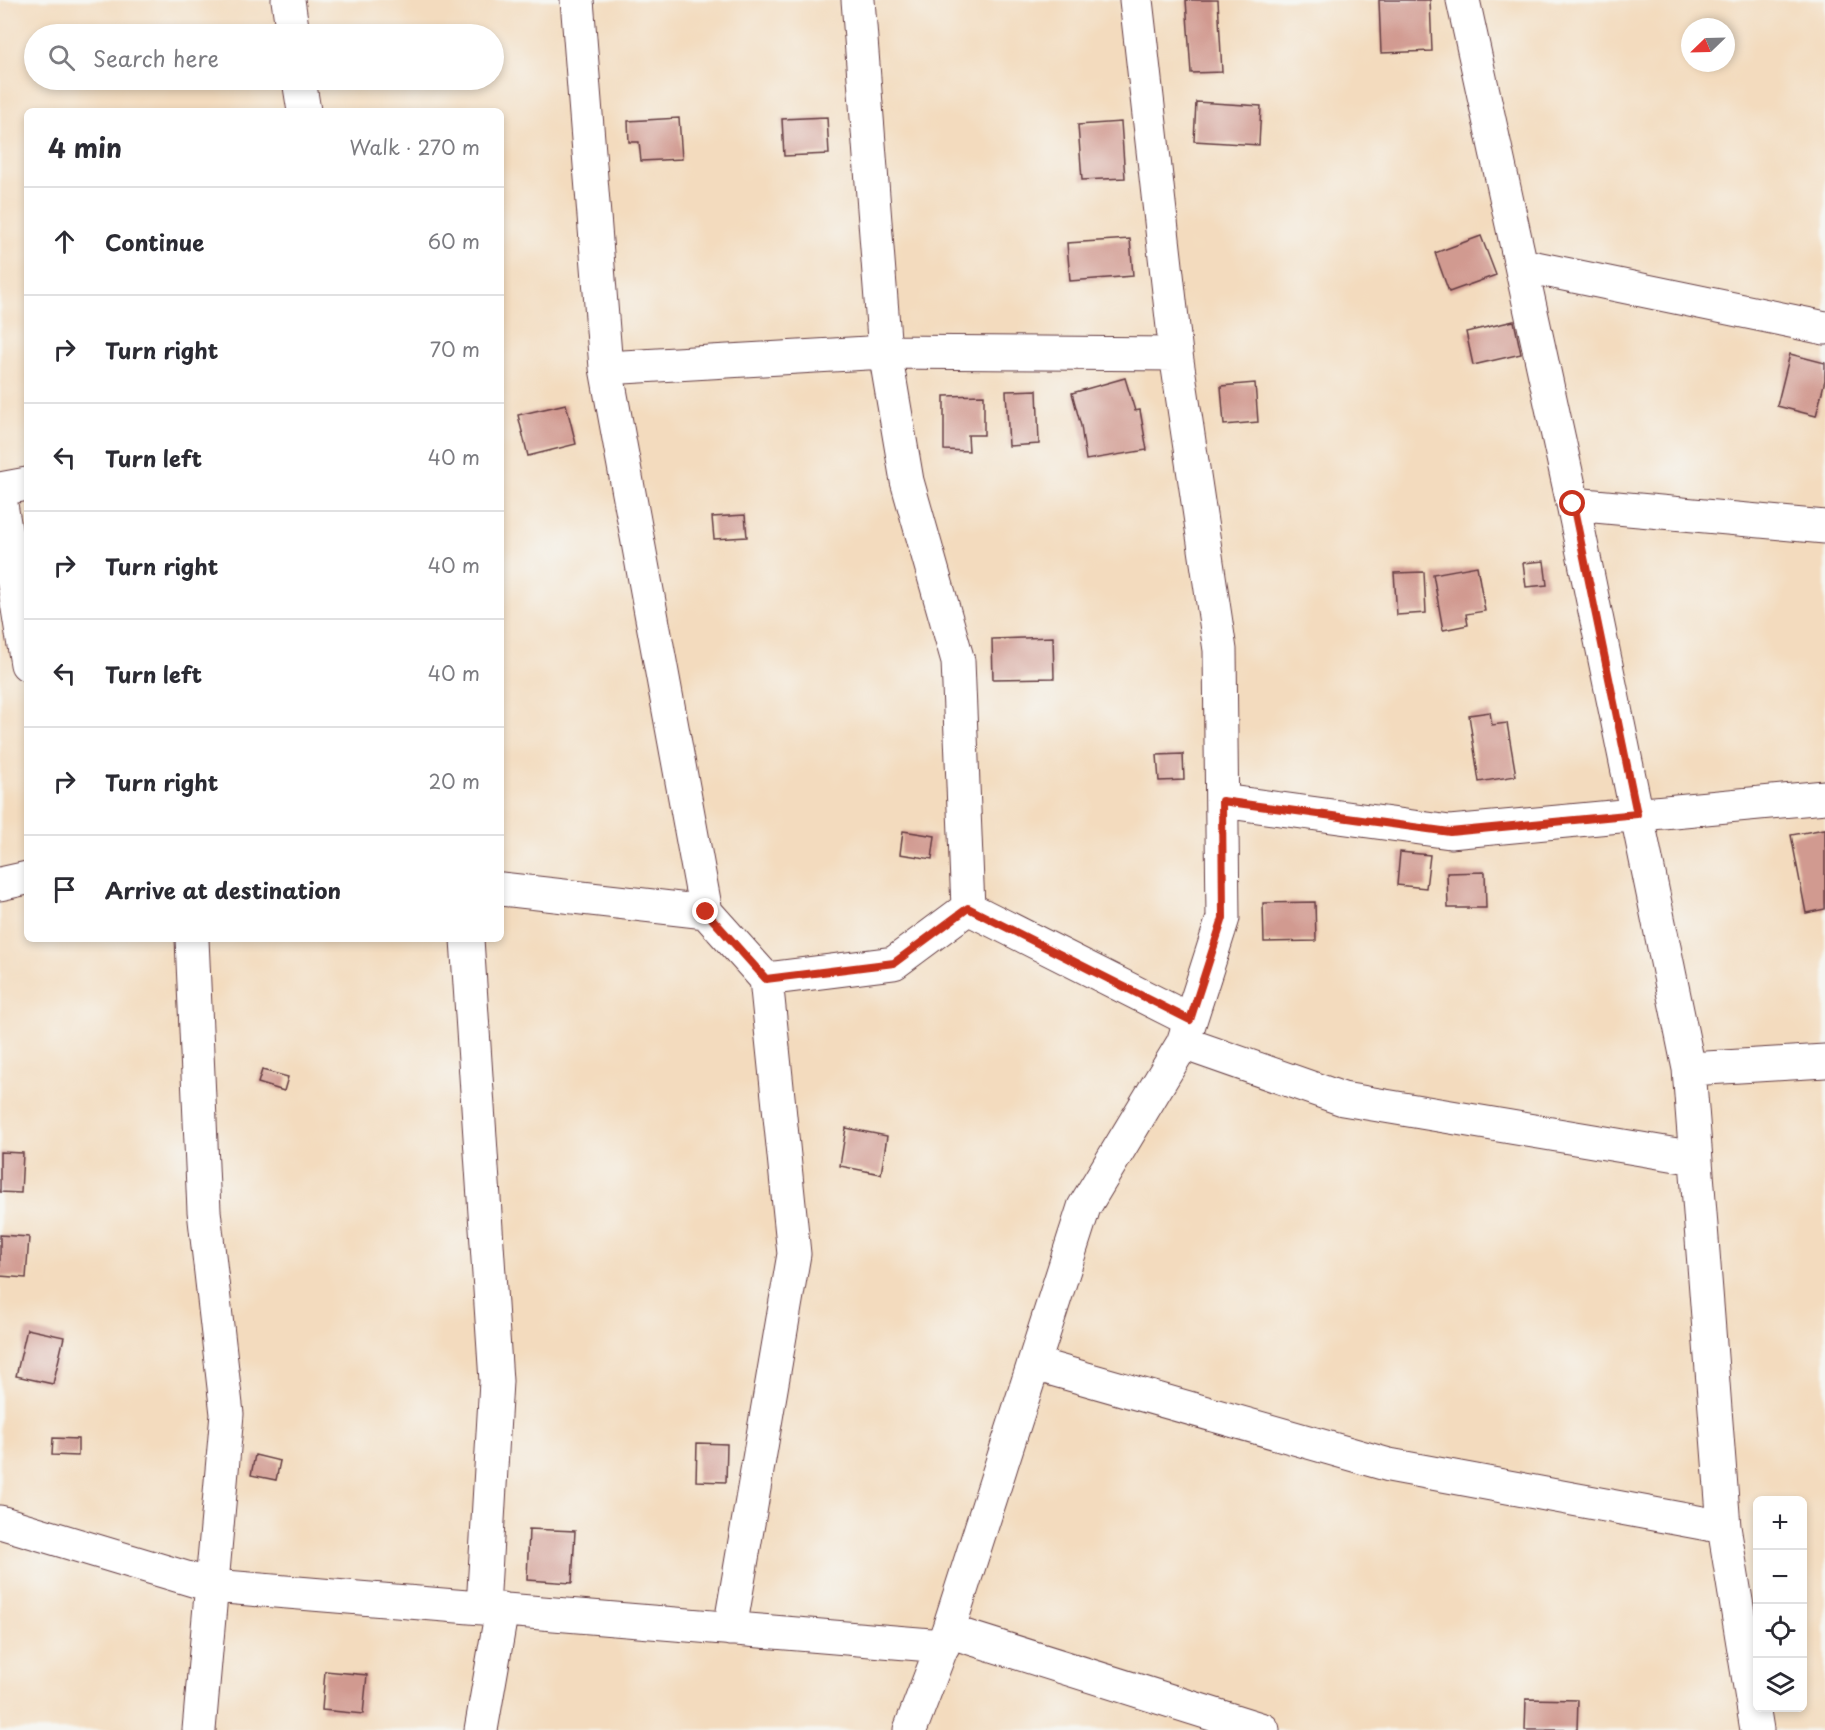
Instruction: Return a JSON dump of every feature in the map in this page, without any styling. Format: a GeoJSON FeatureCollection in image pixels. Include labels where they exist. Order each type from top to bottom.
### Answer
{"type":"FeatureCollection","features":[{"type":"Feature","properties":{"kind":"street"},"geometry":{"type":"LineString","coordinates":[[288,0],[292,24]]}},
{"type":"Feature","properties":{"kind":"street"},"geometry":{"type":"LineString","coordinates":[[577,0],[606,368],[706,912],[766,979],[794,1254],[730,1629]]}},
{"type":"Feature","properties":{"kind":"street"},"geometry":{"type":"LineString","coordinates":[[858,0],[885,352],[907,481],[958,661],[968,908]]}},
{"type":"Feature","properties":{"kind":"street"},"geometry":{"type":"LineString","coordinates":[[910,1730],[946,1639],[1084,1207],[1186,1032],[1223,918],[1220,650],[1176,354],[1136,0]]}},
{"type":"Feature","properties":{"kind":"street"},"geometry":{"type":"LineString","coordinates":[[1464,0],[1573,504],[1689,1069],[1724,1527],[1763,1729]]}},
{"type":"Feature","properties":{"kind":"street"},"geometry":{"type":"LineString","coordinates":[[301,90],[304,108]]}},
{"type":"Feature","properties":{"kind":"street"},"geometry":{"type":"LineString","coordinates":[[1521,265],[1825,328]]}},
{"type":"Feature","properties":{"kind":"street"},"geometry":{"type":"LineString","coordinates":[[606,368],[885,352],[1176,354]]}},
{"type":"Feature","properties":{"kind":"street"},"geometry":{"type":"LineString","coordinates":[[0,489],[24,485]]}},
{"type":"Feature","properties":{"kind":"street"},"geometry":{"type":"LineString","coordinates":[[0,498],[24,646]]}},
{"type":"Feature","properties":{"kind":"street"},"geometry":{"type":"LineString","coordinates":[[1573,504],[1825,527]]}},
{"type":"Feature","properties":{"kind":"street"},"geometry":{"type":"LineString","coordinates":[[1222,801],[1450,832],[1825,797]]}},
{"type":"Feature","properties":{"kind":"street"},"geometry":{"type":"LineString","coordinates":[[0,884],[24,879]]}},
{"type":"Feature","properties":{"kind":"street"},"geometry":{"type":"LineString","coordinates":[[504,889],[706,912]]}},
{"type":"Feature","properties":{"kind":"street"},"geometry":{"type":"LineString","coordinates":[[766,979],[894,963],[968,908]]}},
{"type":"Feature","properties":{"kind":"street"},"geometry":{"type":"LineString","coordinates":[[968,908],[1186,1032],[1343,1099],[1695,1158]]}},
{"type":"Feature","properties":{"kind":"street"},"geometry":{"type":"LineString","coordinates":[[192,942],[204,1211],[227,1414],[199,1730]]}},
{"type":"Feature","properties":{"kind":"street"},"geometry":{"type":"LineString","coordinates":[[467,942],[496,1381],[493,1609],[481,1730]]}},
{"type":"Feature","properties":{"kind":"street"},"geometry":{"type":"LineString","coordinates":[[1689,1069],[1825,1061]]}},
{"type":"Feature","properties":{"kind":"street"},"geometry":{"type":"LineString","coordinates":[[1034,1364],[1389,1465],[1724,1527]]}},
{"type":"Feature","properties":{"kind":"street"},"geometry":{"type":"LineString","coordinates":[[0,1522],[213,1586],[730,1629],[946,1639],[1263,1730]]}},
{"type":"Feature","properties":{"kind":"building"},"geometry":{"type":"Polygon","coordinates":[[[1186,0],[1218,0],[1222,72],[1191,73],[1186,0]]]}},
{"type":"Feature","properties":{"kind":"building"},"geometry":{"type":"Polygon","coordinates":[[[1379,0],[1430,0],[1432,51],[1381,53],[1379,0]]]}},
{"type":"Feature","properties":{"kind":"building"},"geometry":{"type":"Polygon","coordinates":[[[1196,102],[1261,106],[1259,145],[1194,141],[1196,102]]]}},
{"type":"Feature","properties":{"kind":"building"},"geometry":{"type":"Polygon","coordinates":[[[827,117],[829,154],[784,156],[782,119],[827,117]]]}},
{"type":"Feature","properties":{"kind":"building"},"geometry":{"type":"Polygon","coordinates":[[[679,118],[682,159],[641,161],[639,142],[629,142],[628,121],[679,118]]]}},
{"type":"Feature","properties":{"kind":"building"},"geometry":{"type":"Polygon","coordinates":[[[1121,122],[1125,178],[1082,180],[1078,125],[1121,122]]]}},
{"type":"Feature","properties":{"kind":"building"},"geometry":{"type":"Polygon","coordinates":[[[1481,236],[1496,275],[1449,292],[1435,253],[1481,236]]]}},
{"type":"Feature","properties":{"kind":"building"},"geometry":{"type":"Polygon","coordinates":[[[1130,239],[1133,276],[1070,281],[1067,243],[1130,239]]]}},
{"type":"Feature","properties":{"kind":"building"},"geometry":{"type":"Polygon","coordinates":[[[1514,321],[1521,354],[1473,365],[1466,332],[1514,321]]]}},
{"type":"Feature","properties":{"kind":"building"},"geometry":{"type":"Polygon","coordinates":[[[1790,354],[1825,363],[1825,380],[1816,416],[1777,406],[1790,354]]]}},
{"type":"Feature","properties":{"kind":"building"},"geometry":{"type":"Polygon","coordinates":[[[1125,378],[1135,411],[1140,410],[1147,450],[1086,460],[1081,426],[1072,393],[1125,378]]]}},
{"type":"Feature","properties":{"kind":"building"},"geometry":{"type":"Polygon","coordinates":[[[1255,383],[1258,422],[1224,425],[1221,386],[1255,383]]]}},
{"type":"Feature","properties":{"kind":"building"},"geometry":{"type":"Polygon","coordinates":[[[1037,390],[1039,444],[1009,446],[1006,391],[1037,390]]]}},
{"type":"Feature","properties":{"kind":"building"},"geometry":{"type":"Polygon","coordinates":[[[984,395],[984,435],[968,435],[969,451],[944,450],[944,396],[984,395]]]}},
{"type":"Feature","properties":{"kind":"building"},"geometry":{"type":"Polygon","coordinates":[[[566,404],[576,444],[528,456],[518,415],[566,404]]]}},
{"type":"Feature","properties":{"kind":"building"},"geometry":{"type":"Polygon","coordinates":[[[745,515],[747,537],[714,539],[712,517],[745,515]]]}},
{"type":"Feature","properties":{"kind":"building"},"geometry":{"type":"Polygon","coordinates":[[[1544,561],[1547,585],[1526,587],[1523,563],[1544,561]]]}},
{"type":"Feature","properties":{"kind":"building"},"geometry":{"type":"Polygon","coordinates":[[[1477,566],[1485,611],[1466,614],[1468,625],[1443,630],[1433,574],[1477,566]]]}},
{"type":"Feature","properties":{"kind":"building"},"geometry":{"type":"Polygon","coordinates":[[[1424,572],[1426,613],[1397,615],[1394,573],[1424,572]]]}},
{"type":"Feature","properties":{"kind":"building"},"geometry":{"type":"Polygon","coordinates":[[[1053,637],[1054,678],[993,679],[992,639],[1053,637]]]}},
{"type":"Feature","properties":{"kind":"building"},"geometry":{"type":"Polygon","coordinates":[[[1490,712],[1492,725],[1507,723],[1516,776],[1479,782],[1469,715],[1490,712]]]}},
{"type":"Feature","properties":{"kind":"building"},"geometry":{"type":"Polygon","coordinates":[[[1183,754],[1184,780],[1159,781],[1157,755],[1183,754]]]}},
{"type":"Feature","properties":{"kind":"building"},"geometry":{"type":"Polygon","coordinates":[[[1825,829],[1825,909],[1806,913],[1791,835],[1825,829]]]}},
{"type":"Feature","properties":{"kind":"building"},"geometry":{"type":"Polygon","coordinates":[[[903,831],[935,836],[932,859],[900,854],[903,831]]]}},
{"type":"Feature","properties":{"kind":"building"},"geometry":{"type":"Polygon","coordinates":[[[1400,852],[1430,855],[1426,888],[1397,885],[1400,852]]]}},
{"type":"Feature","properties":{"kind":"building"},"geometry":{"type":"Polygon","coordinates":[[[1485,872],[1486,908],[1448,908],[1447,873],[1485,872]]]}},
{"type":"Feature","properties":{"kind":"building"},"geometry":{"type":"Polygon","coordinates":[[[1315,902],[1316,941],[1264,942],[1263,903],[1315,902]]]}},
{"type":"Feature","properties":{"kind":"building"},"geometry":{"type":"Polygon","coordinates":[[[262,1070],[288,1077],[284,1091],[258,1083],[262,1070]]]}},
{"type":"Feature","properties":{"kind":"building"},"geometry":{"type":"Polygon","coordinates":[[[846,1128],[887,1136],[881,1174],[840,1166],[846,1128]]]}},
{"type":"Feature","properties":{"kind":"building"},"geometry":{"type":"Polygon","coordinates":[[[0,1152],[23,1153],[21,1193],[0,1192],[0,1152]]]}},
{"type":"Feature","properties":{"kind":"building"},"geometry":{"type":"Polygon","coordinates":[[[0,1235],[29,1237],[26,1278],[0,1276],[0,1235]]]}},
{"type":"Feature","properties":{"kind":"building"},"geometry":{"type":"Polygon","coordinates":[[[27,1329],[64,1337],[53,1384],[16,1376],[27,1329]]]}},
{"type":"Feature","properties":{"kind":"building"},"geometry":{"type":"Polygon","coordinates":[[[53,1438],[78,1439],[78,1456],[52,1455],[53,1438]]]}},
{"type":"Feature","properties":{"kind":"building"},"geometry":{"type":"Polygon","coordinates":[[[697,1443],[727,1444],[726,1482],[696,1481],[697,1443]]]}},
{"type":"Feature","properties":{"kind":"building"},"geometry":{"type":"Polygon","coordinates":[[[255,1455],[280,1461],[276,1480],[251,1475],[255,1455]]]}},
{"type":"Feature","properties":{"kind":"building"},"geometry":{"type":"Polygon","coordinates":[[[529,1529],[575,1531],[572,1583],[527,1580],[529,1529]]]}},
{"type":"Feature","properties":{"kind":"building"},"geometry":{"type":"Polygon","coordinates":[[[325,1671],[367,1675],[363,1714],[322,1710],[325,1671]]]}},
{"type":"Feature","properties":{"kind":"building"},"geometry":{"type":"Polygon","coordinates":[[[1526,1699],[1578,1700],[1577,1730],[1525,1730],[1526,1699]]]}},
{"type":"Feature","properties":{"kind":"route"},"geometry":{"type":"LineString","coordinates":[[706,912],[766,979],[894,963],[968,908],[1190,1020],[1223,918],[1222,801],[1450,832],[1637,814],[1573,504]]}}]}
